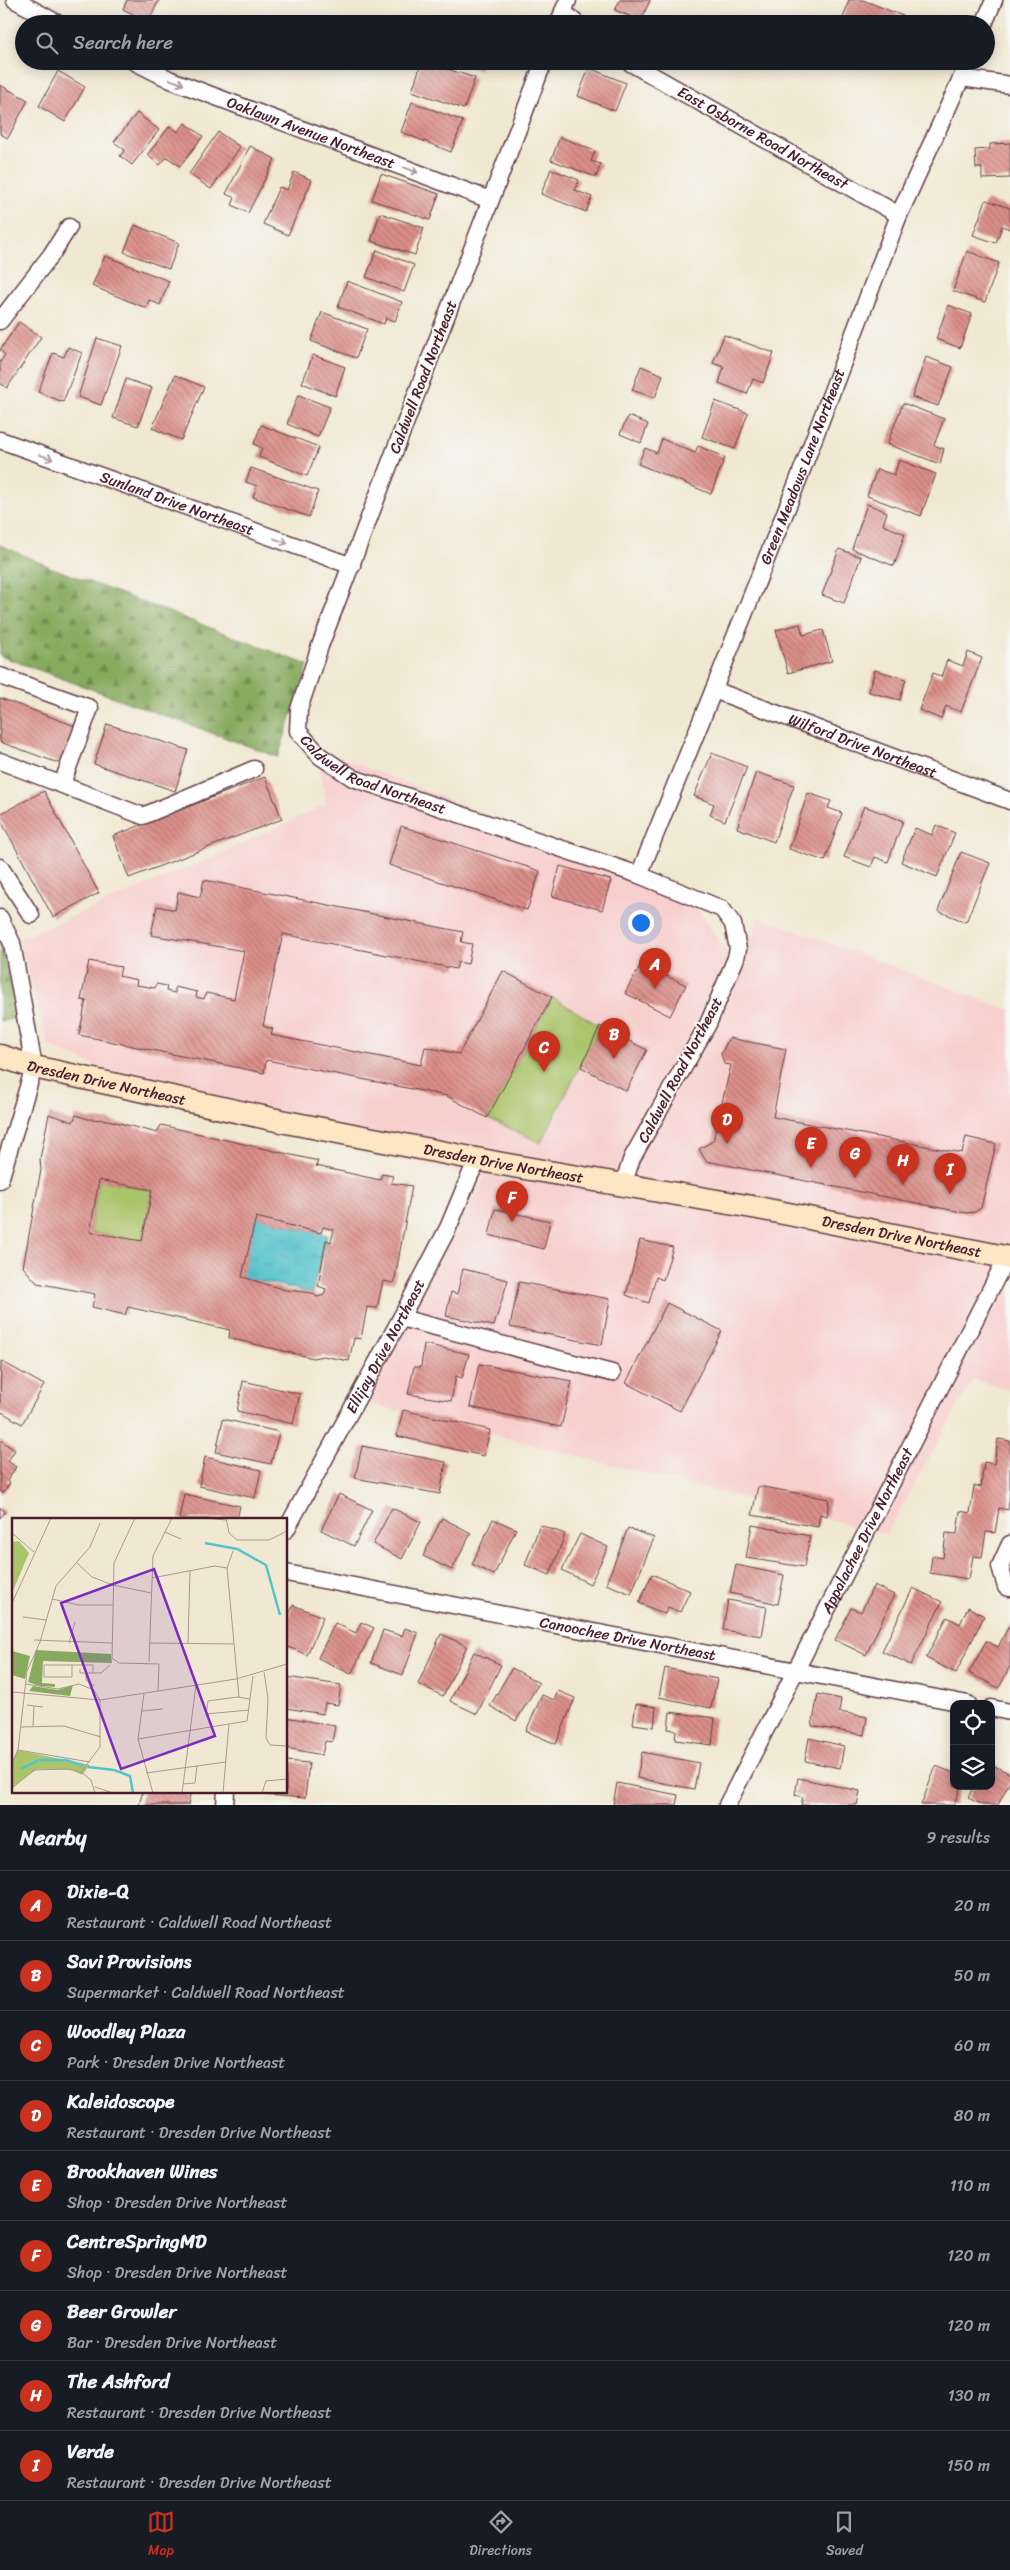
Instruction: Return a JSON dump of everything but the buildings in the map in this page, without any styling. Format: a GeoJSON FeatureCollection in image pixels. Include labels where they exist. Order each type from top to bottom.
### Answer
{"type":"FeatureCollection","features":[{"type":"Feature","properties":{"kind":"street"},"geometry":{"type":"LineString","coordinates":[[15,0],[42,15]]}},
{"type":"Feature","properties":{"kind":"street"},"geometry":{"type":"LineString","coordinates":[[988,15],[994,0]]}},
{"type":"Feature","properties":{"kind":"street","name":"Oaklawn Avenue Northeast"},"geometry":{"type":"LineString","coordinates":[[152,70],[180,83],[490,200]]}},
{"type":"Feature","properties":{"kind":"street","name":"Caldwell Road Northeast"},"geometry":{"type":"LineString","coordinates":[[541,70],[299,708],[298,731],[320,756],[353,778],[640,874],[722,909],[733,924],[738,949],[708,1024],[632,1158],[623,1185]]}},
{"type":"Feature","properties":{"kind":"street","name":"East Osborne Road Northeast"},"geometry":{"type":"LineString","coordinates":[[644,70],[899,215]]}},
{"type":"Feature","properties":{"kind":"street","name":"Green Meadows Lane Northeast"},"geometry":{"type":"LineString","coordinates":[[640,874],[797,483],[899,215],[965,70]]}},
{"type":"Feature","properties":{"kind":"street"},"geometry":{"type":"LineString","coordinates":[[962,78],[1010,85]]}},
{"type":"Feature","properties":{"kind":"street"},"geometry":{"type":"LineString","coordinates":[[0,322],[51,255],[68,227]]}},
{"type":"Feature","properties":{"kind":"street","name":"Sunland Drive Northeast"},"geometry":{"type":"LineString","coordinates":[[0,440],[352,566]]}},
{"type":"Feature","properties":{"kind":"street"},"geometry":{"type":"LineString","coordinates":[[0,676],[90,708],[62,784]]}},
{"type":"Feature","properties":{"kind":"street","name":"Wilford Drive Northeast"},"geometry":{"type":"LineString","coordinates":[[714,690],[1010,801]]}},
{"type":"Feature","properties":{"kind":"street"},"geometry":{"type":"LineString","coordinates":[[0,761],[143,816],[254,769]]}},
{"type":"Feature","properties":{"kind":"street"},"geometry":{"type":"LineString","coordinates":[[0,866],[31,915]]}},
{"type":"Feature","properties":{"kind":"street"},"geometry":{"type":"LineString","coordinates":[[0,918],[12,943],[34,1067],[0,1180]]}},
{"type":"Feature","properties":{"kind":"street","name":"Dresden Drive Northeast"},"geometry":{"type":"LineString","coordinates":[[0,1056],[34,1067],[280,1121],[480,1160],[1008,1257]]}},
{"type":"Feature","properties":{"kind":"street","name":"Ellijay Drive Northeast"},"geometry":{"type":"LineString","coordinates":[[288,1526],[402,1318],[448,1228],[471,1173],[480,1160]]}},
{"type":"Feature","properties":{"kind":"street","name":"Appalachee Drive Northeast"},"geometry":{"type":"LineString","coordinates":[[727,1805],[798,1670],[1008,1257]]}},
{"type":"Feature","properties":{"kind":"street"},"geometry":{"type":"LineString","coordinates":[[402,1318],[612,1373]]}},
{"type":"Feature","properties":{"kind":"street"},"geometry":{"type":"LineString","coordinates":[[1010,1544],[1000,1566],[1006,1587],[1010,1588]]}},
{"type":"Feature","properties":{"kind":"street","name":"Canoochee Drive Northeast"},"geometry":{"type":"LineString","coordinates":[[288,1574],[950,1700]]}},
{"type":"Feature","properties":{"kind":"street"},"geometry":{"type":"LineString","coordinates":[[995,1709],[1010,1712]]}},
{"type":"Feature","properties":{"kind":"street"},"geometry":{"type":"LineString","coordinates":[[226,1792],[226,1805]]}},
{"type":"Feature","properties":{"kind":"shaded area"},"geometry":{"type":"Polygon","coordinates":[[[314,747],[687,893],[737,968],[759,917],[1010,1010],[1010,1389],[973,1380],[886,1534],[359,1401],[484,1178],[453,1172],[281,1121],[176,1100],[49,1046],[19,939],[224,852],[327,804],[314,747]]]}},
{"type":"Feature","properties":{"kind":"green space"},"geometry":{"type":"Polygon","coordinates":[[[0,545],[50,567],[308,665],[278,757],[0,656],[0,545]]]}},
{"type":"Feature","properties":{"kind":"green space"},"geometry":{"type":"Polygon","coordinates":[[[0,942],[19,1018],[0,1021],[0,942]]]}},
{"type":"Feature","properties":{"kind":"green space"},"geometry":{"type":"Polygon","coordinates":[[[552,997],[600,1026],[541,1143],[487,1118],[552,997]]]}},
{"type":"Feature","properties":{"kind":"green space"},"geometry":{"type":"Polygon","coordinates":[[[99,1180],[152,1190],[142,1241],[90,1232],[99,1180]]]}},
{"type":"Feature","properties":{"kind":"water"},"geometry":{"type":"Polygon","coordinates":[[[256,1217],[327,1235],[312,1293],[242,1277],[256,1217]]]}},
{"type":"Feature","properties":{"kind":"place","name":"Dixie-Q"},"geometry":{"type":"Point","coordinates":[655,989]}},
{"type":"Feature","properties":{"kind":"place","name":"Savi Provisions"},"geometry":{"type":"Point","coordinates":[614,1059]}},
{"type":"Feature","properties":{"kind":"place","name":"Woodley Plaza"},"geometry":{"type":"Point","coordinates":[544,1072]}},
{"type":"Feature","properties":{"kind":"place","name":"Kaleidoscope"},"geometry":{"type":"Point","coordinates":[727,1144]}},
{"type":"Feature","properties":{"kind":"place","name":"Brookhaven Wines"},"geometry":{"type":"Point","coordinates":[811,1168]}},
{"type":"Feature","properties":{"kind":"place","name":"Beer Growler"},"geometry":{"type":"Point","coordinates":[855,1178]}},
{"type":"Feature","properties":{"kind":"place","name":"The Ashford"},"geometry":{"type":"Point","coordinates":[903,1185]}},
{"type":"Feature","properties":{"kind":"place","name":"Verde"},"geometry":{"type":"Point","coordinates":[950,1194]}},
{"type":"Feature","properties":{"kind":"place","name":"CentreSpringMD"},"geometry":{"type":"Point","coordinates":[512,1222]}}]}
